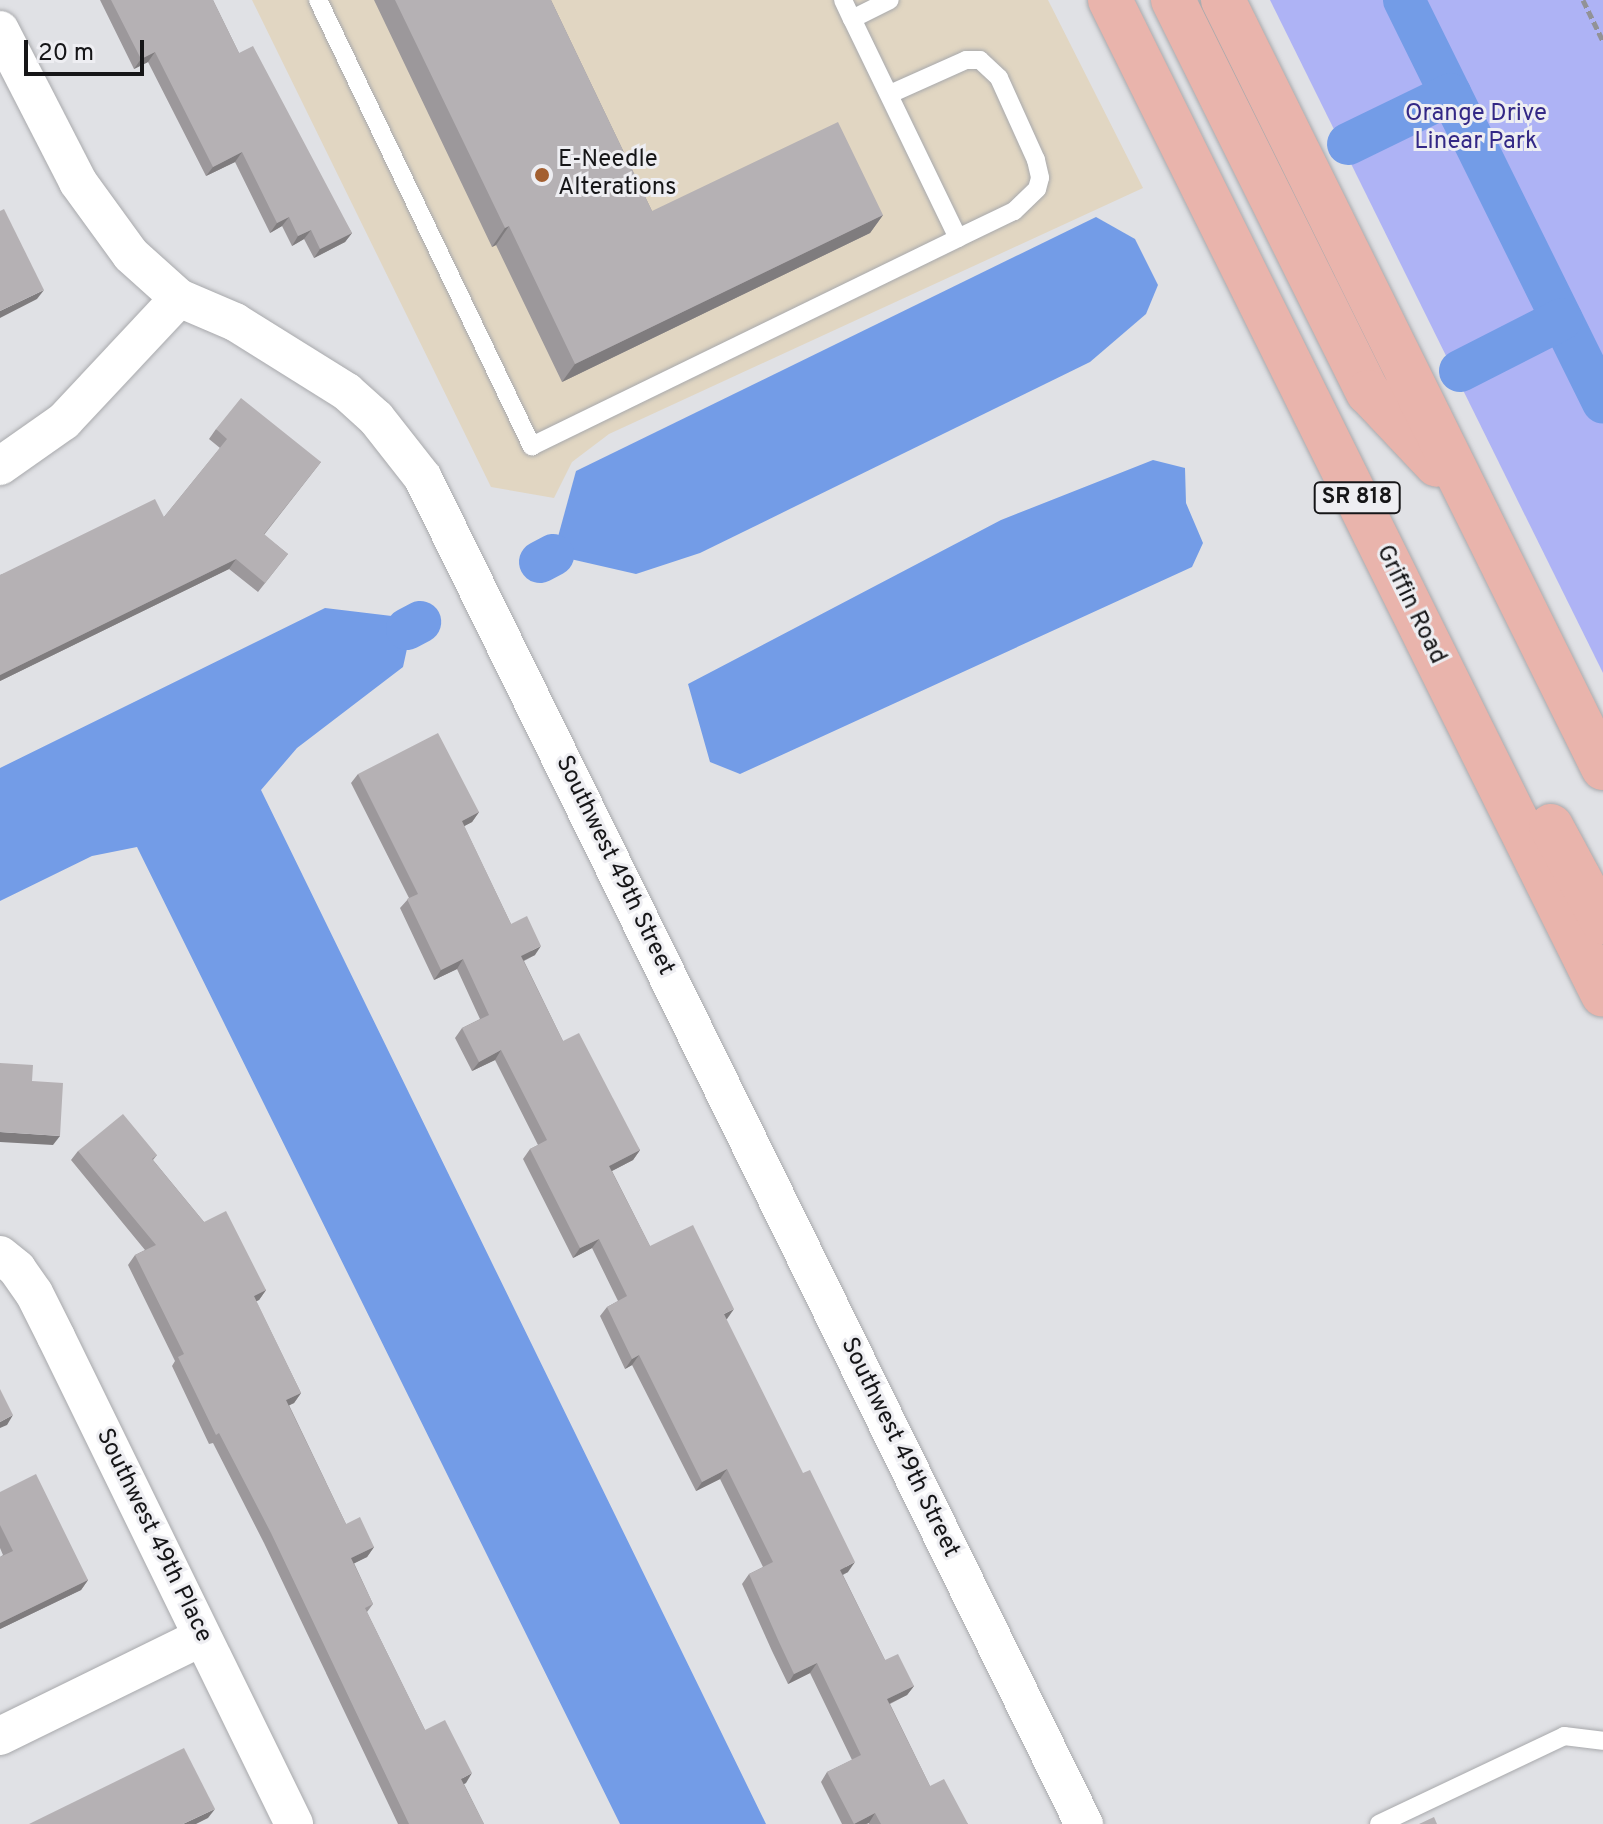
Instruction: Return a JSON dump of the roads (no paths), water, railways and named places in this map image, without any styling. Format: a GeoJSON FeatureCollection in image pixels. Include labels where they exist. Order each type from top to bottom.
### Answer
{"type":"FeatureCollection","features":[{"type":"Feature","properties":{"kind":"main road","name":"Griffin Road"},"geometry":{"type":"LineString","coordinates":[[1110,0],[1603,995]]}},
{"type":"Feature","properties":{"kind":"main road"},"geometry":{"type":"LineString","coordinates":[[1173,0],[1368,392],[1469,498]]}},
{"type":"Feature","properties":{"kind":"main road"},"geometry":{"type":"LineString","coordinates":[[1223,0],[1603,768]]}},
{"type":"Feature","properties":{"kind":"main road"},"geometry":{"type":"LineString","coordinates":[[1430,645],[1496,724],[1603,922]]}},
{"type":"Feature","properties":{"kind":"street","name":"Southwest 49th Street"},"geometry":{"type":"LineString","coordinates":[[0,30],[78,182],[131,255],[179,298],[235,322],[347,392],[376,418],[423,478],[1084,1824]]}},
{"type":"Feature","properties":{"kind":"street"},"geometry":{"type":"LineString","coordinates":[[0,466],[64,421],[179,298]]}},
{"type":"Feature","properties":{"kind":"street","name":"Southwest 49th Place"},"geometry":{"type":"LineString","coordinates":[[0,1255],[17,1269],[34,1293],[294,1824]]}},
{"type":"Feature","properties":{"kind":"street"},"geometry":{"type":"LineString","coordinates":[[0,1736],[202,1637]]}},
{"type":"Feature","properties":{"kind":"lane"},"geometry":{"type":"LineString","coordinates":[[318,0],[532,446],[1014,211],[1037,189],[1040,178],[1036,160],[999,78],[980,60],[966,60],[890,94]]}},
{"type":"Feature","properties":{"kind":"lane"},"geometry":{"type":"LineString","coordinates":[[843,0],[958,238]]}},
{"type":"Feature","properties":{"kind":"lane"},"geometry":{"type":"LineString","coordinates":[[852,19],[890,0]]}},
{"type":"Feature","properties":{"kind":"lane"},"geometry":{"type":"LineString","coordinates":[[1379,1824],[1564,1736],[1603,1741]]}},
{"type":"Feature","properties":{"kind":"waterway"},"geometry":{"type":"LineString","coordinates":[[1404,0],[1603,402]]}},
{"type":"Feature","properties":{"kind":"waterway"},"geometry":{"type":"LineString","coordinates":[[1348,144],[1451,94]]}},
{"type":"Feature","properties":{"kind":"waterway"},"geometry":{"type":"LineString","coordinates":[[1460,371],[1562,319]]}},
{"type":"Feature","properties":{"kind":"waterway"},"geometry":{"type":"LineString","coordinates":[[540,562],[553,555]]}},
{"type":"Feature","properties":{"kind":"waterway"},"geometry":{"type":"LineString","coordinates":[[407,629],[420,622]]}},
{"type":"Feature","properties":{"kind":"place","name":"E-Needle Alterations"},"geometry":{"type":"Point","coordinates":[542,175]}},
{"type":"Feature","properties":{"kind":"park label","name":"Orange Drive Linear Park"},"geometry":{"type":"Point","coordinates":[1476,129]}}]}
